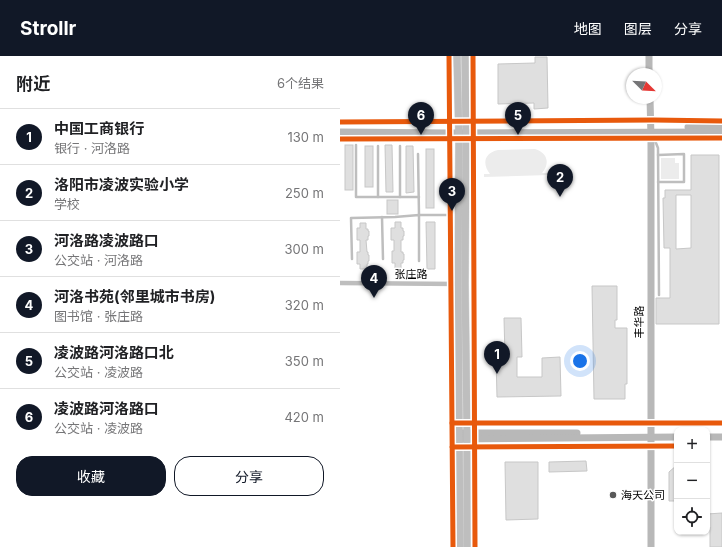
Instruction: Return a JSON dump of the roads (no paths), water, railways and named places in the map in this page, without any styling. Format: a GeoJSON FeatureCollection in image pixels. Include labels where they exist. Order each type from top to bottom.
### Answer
{"type":"FeatureCollection","features":[{"type":"Feature","properties":{"kind":"main road"},"geometry":{"type":"LineString","coordinates":[[457,56],[462,131],[465,284],[460,547]]}},
{"type":"Feature","properties":{"kind":"main road"},"geometry":{"type":"LineString","coordinates":[[465,56],[458,284],[467,547]]}},
{"type":"Feature","properties":{"kind":"street"},"geometry":{"type":"LineString","coordinates":[[648,56],[648,68]]}},
{"type":"Feature","properties":{"kind":"street","name":"丰华路"},"geometry":{"type":"LineString","coordinates":[[648,104],[648,547]]}},
{"type":"Feature","properties":{"kind":"street"},"geometry":{"type":"LineString","coordinates":[[648,130],[722,127]]}},
{"type":"Feature","properties":{"kind":"street"},"geometry":{"type":"LineString","coordinates":[[340,131],[648,130],[722,132]]}},
{"type":"Feature","properties":{"kind":"street","name":"张庄路"},"geometry":{"type":"LineString","coordinates":[[340,283],[458,284]]}},
{"type":"Feature","properties":{"kind":"street"},"geometry":{"type":"LineString","coordinates":[[649,435],[674,432]]}},
{"type":"Feature","properties":{"kind":"street"},"geometry":{"type":"LineString","coordinates":[[710,432],[722,432]]}},
{"type":"Feature","properties":{"kind":"street"},"geometry":{"type":"LineString","coordinates":[[463,436],[649,435],[674,437]]}},
{"type":"Feature","properties":{"kind":"street","name":"丰华路"},"geometry":{"type":"LineString","coordinates":[[649,435],[651,547]]}},
{"type":"Feature","properties":{"kind":"street"},"geometry":{"type":"LineString","coordinates":[[710,437],[722,437]]}},
{"type":"Feature","properties":{"kind":"lane"},"geometry":{"type":"LineString","coordinates":[[648,130],[654,138],[658,148],[659,295]]}},
{"type":"Feature","properties":{"kind":"lane"},"geometry":{"type":"LineString","coordinates":[[356,145],[356,197],[419,197]]}},
{"type":"Feature","properties":{"kind":"lane"},"geometry":{"type":"LineString","coordinates":[[378,146],[378,197]]}},
{"type":"Feature","properties":{"kind":"lane"},"geometry":{"type":"LineString","coordinates":[[400,146],[400,197]]}},
{"type":"Feature","properties":{"kind":"lane"},"geometry":{"type":"LineString","coordinates":[[418,154],[419,261]]}},
{"type":"Feature","properties":{"kind":"lane"},"geometry":{"type":"LineString","coordinates":[[658,155],[684,154],[684,182],[658,182]]}},
{"type":"Feature","properties":{"kind":"lane"},"geometry":{"type":"LineString","coordinates":[[352,259],[351,218],[451,215]]}},
{"type":"Feature","properties":{"kind":"lane"},"geometry":{"type":"LineString","coordinates":[[382,217],[383,258]]}},
{"type":"Feature","properties":{"kind":"place","name":"凌波路河洛路口"},"geometry":{"type":"Point","coordinates":[421,135]}},
{"type":"Feature","properties":{"kind":"place","name":"凌波路河洛路口北"},"geometry":{"type":"Point","coordinates":[518,135]}},
{"type":"Feature","properties":{"kind":"place","name":"洛阳市凌波实验小学"},"geometry":{"type":"Point","coordinates":[560,197]}},
{"type":"Feature","properties":{"kind":"place","name":"河洛路凌波路口"},"geometry":{"type":"Point","coordinates":[452,211]}},
{"type":"Feature","properties":{"kind":"place","name":"河洛书苑(邻里城市书房)"},"geometry":{"type":"Point","coordinates":[374,298]}},
{"type":"Feature","properties":{"kind":"place","name":"中国工商银行"},"geometry":{"type":"Point","coordinates":[497,374]}},
{"type":"Feature","properties":{"kind":"place","name":"海天公司"},"geometry":{"type":"Point","coordinates":[613,495]}}]}
